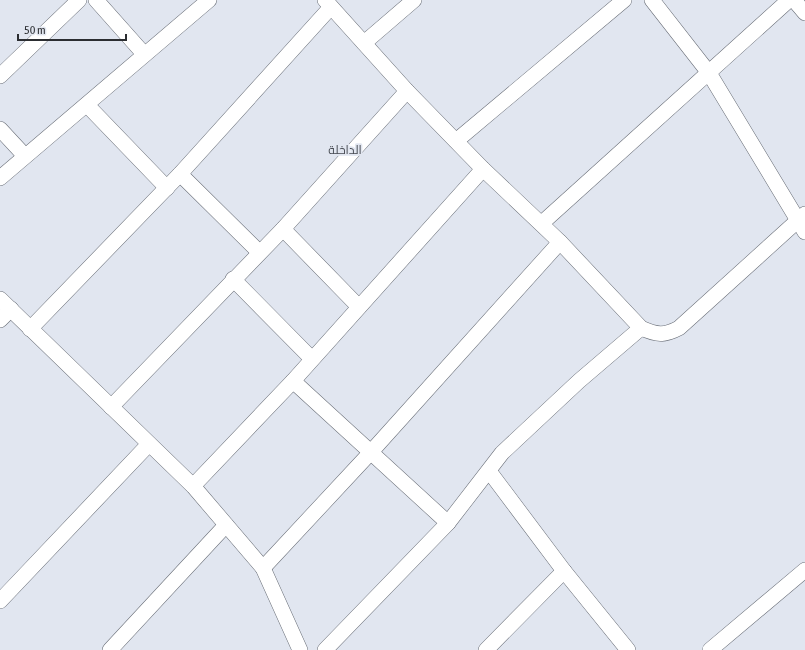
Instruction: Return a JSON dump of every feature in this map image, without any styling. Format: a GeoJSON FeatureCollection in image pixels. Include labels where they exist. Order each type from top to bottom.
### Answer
{"type":"FeatureCollection","features":[{"type":"Feature","properties":{"kind":"street"},"geometry":{"type":"LineString","coordinates":[[0,76],[79,0]]}},
{"type":"Feature","properties":{"kind":"street"},"geometry":{"type":"LineString","coordinates":[[96,0],[144,54]]}},
{"type":"Feature","properties":{"kind":"street"},"geometry":{"type":"LineString","coordinates":[[0,178],[209,0]]}},
{"type":"Feature","properties":{"kind":"street"},"geometry":{"type":"LineString","coordinates":[[364,43],[414,0]]}},
{"type":"Feature","properties":{"kind":"street"},"geometry":{"type":"LineString","coordinates":[[456,141],[624,0]]}},
{"type":"Feature","properties":{"kind":"street"},"geometry":{"type":"LineString","coordinates":[[30,329],[180,174],[328,3],[407,91],[483,169],[542,223],[641,328],[654,334],[668,334],[680,328],[803,222],[709,72],[652,0]]}},
{"type":"Feature","properties":{"kind":"street"},"geometry":{"type":"LineString","coordinates":[[542,223],[790,0]]}},
{"type":"Feature","properties":{"kind":"street"},"geometry":{"type":"LineString","coordinates":[[794,0],[805,13]]}},
{"type":"Feature","properties":{"kind":"street"},"geometry":{"type":"LineString","coordinates":[[111,407],[259,252],[283,229],[407,91]]}},
{"type":"Feature","properties":{"kind":"street"},"geometry":{"type":"LineString","coordinates":[[86,105],[167,188]]}},
{"type":"Feature","properties":{"kind":"street"},"geometry":{"type":"LineString","coordinates":[[0,129],[25,156]]}},
{"type":"Feature","properties":{"kind":"street"},"geometry":{"type":"LineString","coordinates":[[193,486],[293,381],[483,169]]}},
{"type":"Feature","properties":{"kind":"street"},"geometry":{"type":"LineString","coordinates":[[180,174],[259,252]]}},
{"type":"Feature","properties":{"kind":"street"},"geometry":{"type":"LineString","coordinates":[[283,229],[359,307]]}},
{"type":"Feature","properties":{"kind":"street"},"geometry":{"type":"LineString","coordinates":[[263,568],[371,452],[560,242]]}},
{"type":"Feature","properties":{"kind":"street"},"geometry":{"type":"LineString","coordinates":[[233,279],[312,359]]}},
{"type":"Feature","properties":{"kind":"street"},"geometry":{"type":"LineString","coordinates":[[0,299],[193,486],[263,568],[300,650]]}},
{"type":"Feature","properties":{"kind":"street"},"geometry":{"type":"LineString","coordinates":[[0,320],[11,309]]}},
{"type":"Feature","properties":{"kind":"street"},"geometry":{"type":"LineString","coordinates":[[325,650],[448,523],[502,453],[579,381],[641,328]]}},
{"type":"Feature","properties":{"kind":"street"},"geometry":{"type":"LineString","coordinates":[[293,381],[448,523]]}},
{"type":"Feature","properties":{"kind":"street"},"geometry":{"type":"LineString","coordinates":[[1,597],[150,444]]}},
{"type":"Feature","properties":{"kind":"street"},"geometry":{"type":"LineString","coordinates":[[489,471],[564,571],[628,650]]}},
{"type":"Feature","properties":{"kind":"street"},"geometry":{"type":"LineString","coordinates":[[110,650],[226,525]]}},
{"type":"Feature","properties":{"kind":"street"},"geometry":{"type":"LineString","coordinates":[[710,650],[805,570]]}},
{"type":"Feature","properties":{"kind":"street"},"geometry":{"type":"LineString","coordinates":[[486,650],[564,571]]}},
{"type":"Feature","properties":{"kind":"district","name":"الداخلة"},"geometry":{"type":"Point","coordinates":[345,150]}}]}
